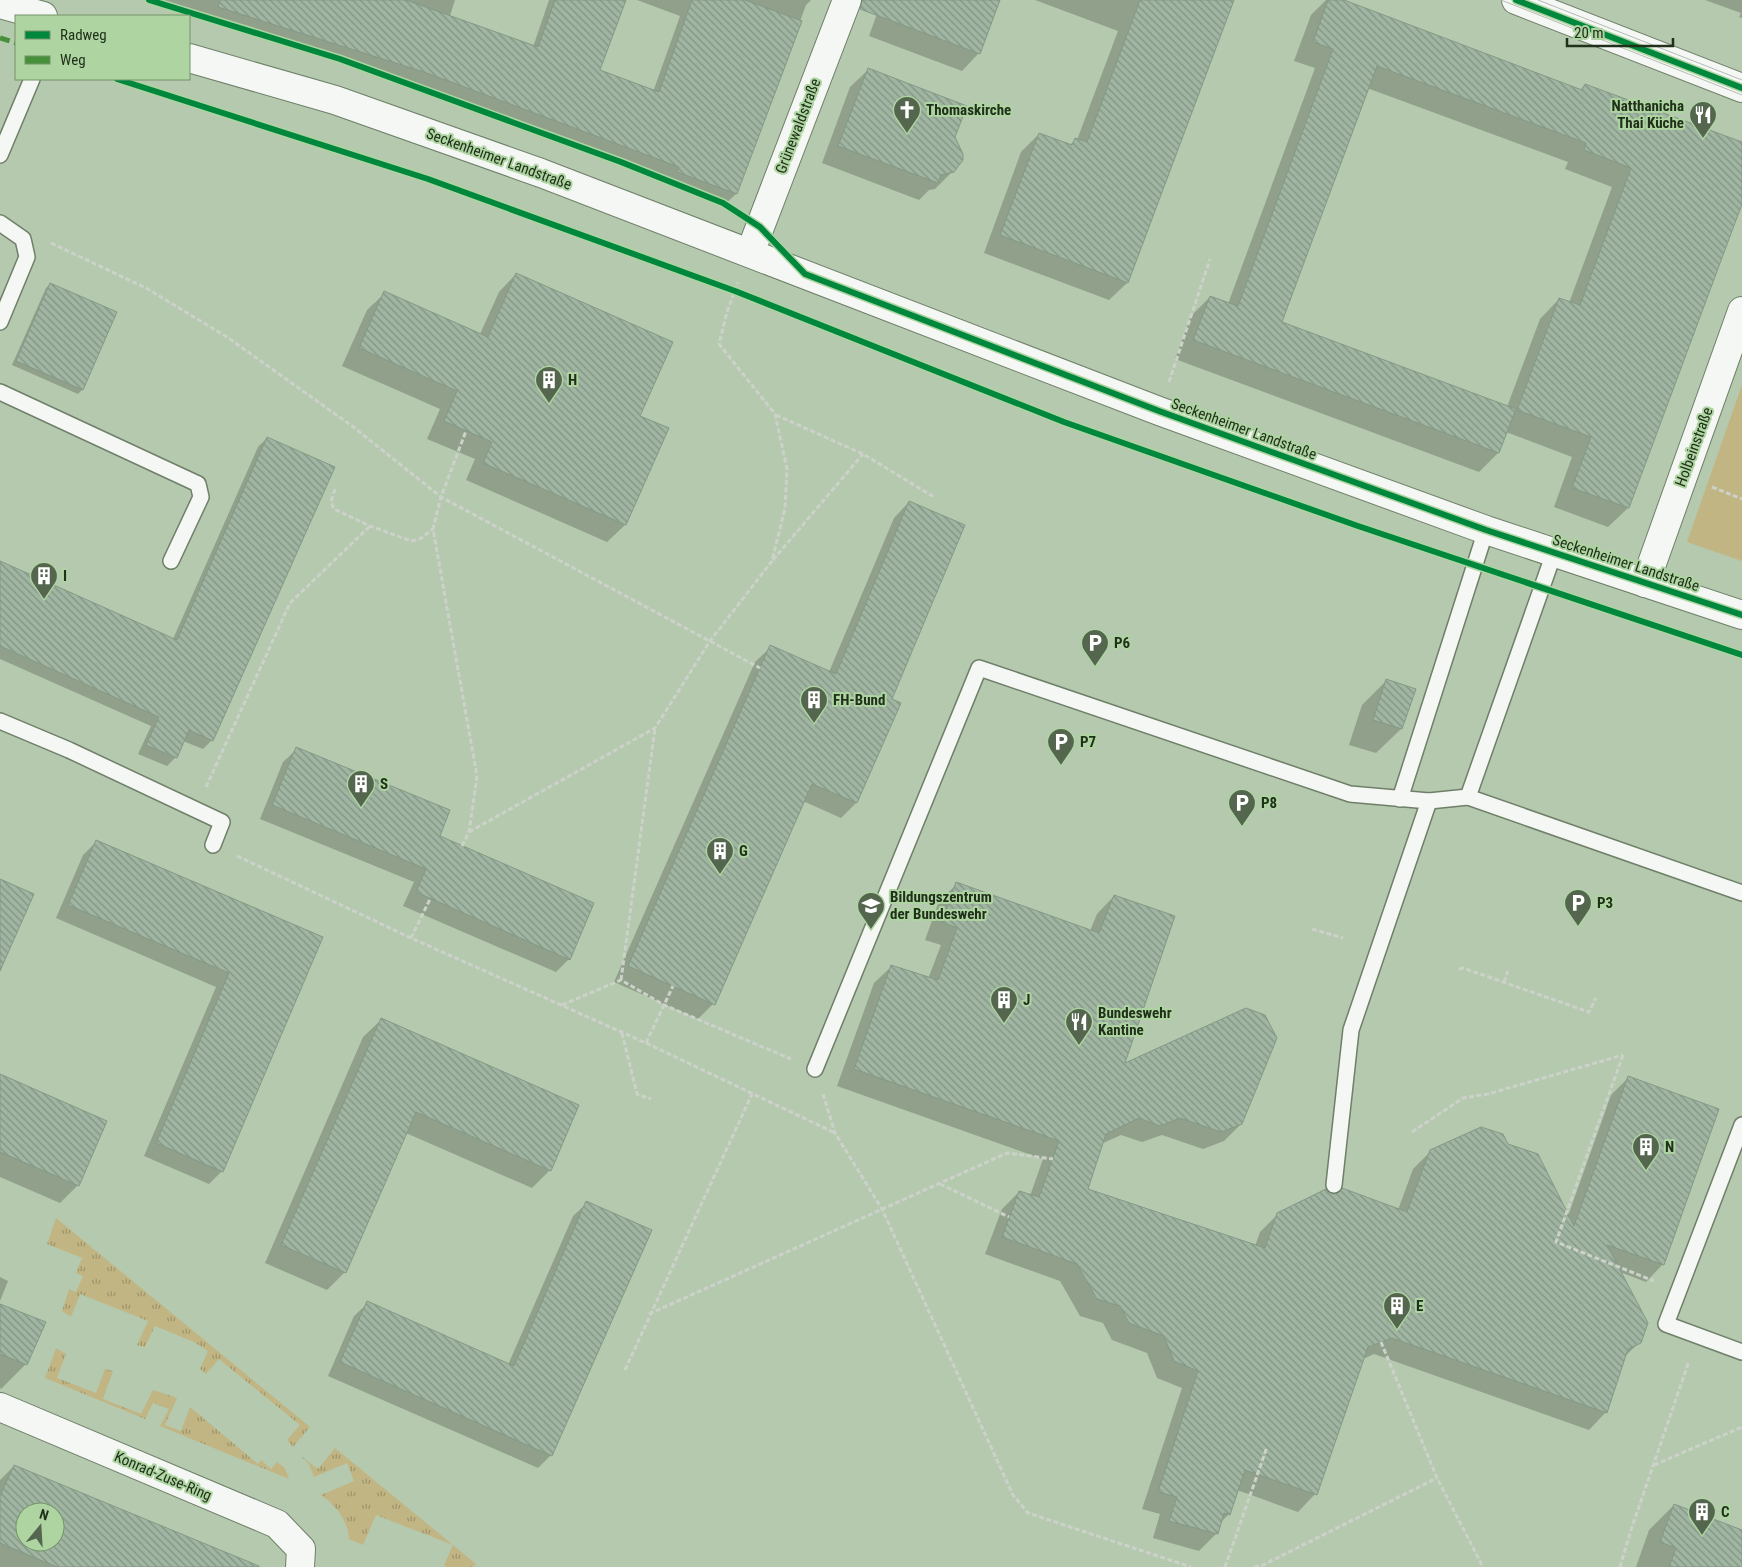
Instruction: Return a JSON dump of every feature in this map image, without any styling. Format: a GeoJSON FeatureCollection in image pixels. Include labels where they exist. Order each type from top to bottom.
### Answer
{"type":"FeatureCollection","features":[{"type":"Feature","properties":{"kind":"main road","name":"Grünewaldstraße"},"geometry":{"type":"LineString","coordinates":[[750,253],[847,0]]}},
{"type":"Feature","properties":{"kind":"main road"},"geometry":{"type":"LineString","coordinates":[[1516,0],[1742,88]]}},
{"type":"Feature","properties":{"kind":"main road"},"geometry":{"type":"LineString","coordinates":[[0,4],[39,15]]}},
{"type":"Feature","properties":{"kind":"main road","name":"Seckenheimer Landstraße"},"geometry":{"type":"LineString","coordinates":[[190,58],[335,100],[541,173],[1159,411],[1486,530],[1742,615]]}},
{"type":"Feature","properties":{"kind":"main road","name":"Holbeinstraße"},"geometry":{"type":"LineString","coordinates":[[1645,583],[1742,311]]}},
{"type":"Feature","properties":{"kind":"main road","name":"Konrad-Zuse-Ring"},"geometry":{"type":"LineString","coordinates":[[0,1407],[277,1524],[301,1549],[300,1567]]}},
{"type":"Feature","properties":{"kind":"lane"},"geometry":{"type":"LineString","coordinates":[[0,155],[32,80]]}},
{"type":"Feature","properties":{"kind":"lane"},"geometry":{"type":"LineString","coordinates":[[0,223],[23,239],[27,257],[0,322]]}},
{"type":"Feature","properties":{"kind":"lane"},"geometry":{"type":"LineString","coordinates":[[0,392],[198,484],[201,496],[171,561]]}},
{"type":"Feature","properties":{"kind":"lane"},"geometry":{"type":"LineString","coordinates":[[1400,799],[1486,530]]}},
{"type":"Feature","properties":{"kind":"lane"},"geometry":{"type":"LineString","coordinates":[[1468,798],[1554,553]]}},
{"type":"Feature","properties":{"kind":"lane"},"geometry":{"type":"LineString","coordinates":[[814,1070],[979,668],[1350,794],[1429,802],[1468,798],[1742,893]]}},
{"type":"Feature","properties":{"kind":"lane"},"geometry":{"type":"LineString","coordinates":[[0,721],[69,750],[222,822],[213,845]]}},
{"type":"Feature","properties":{"kind":"lane"},"geometry":{"type":"LineString","coordinates":[[1334,1185],[1351,1030],[1429,802]]}},
{"type":"Feature","properties":{"kind":"lane"},"geometry":{"type":"LineString","coordinates":[[1742,1126],[1666,1324],[1742,1352]]}},
{"type":"Feature","properties":{"kind":"path"},"geometry":{"type":"LineString","coordinates":[[23,239],[45,240],[146,288],[227,337],[352,426],[441,497],[760,668]]}},
{"type":"Feature","properties":{"kind":"path"},"geometry":{"type":"LineString","coordinates":[[1159,411],[1210,259]]}},
{"type":"Feature","properties":{"kind":"path"},"geometry":{"type":"LineString","coordinates":[[727,312],[719,344],[775,414],[787,469],[785,508],[772,561]]}},
{"type":"Feature","properties":{"kind":"path"},"geometry":{"type":"LineString","coordinates":[[775,414],[864,454],[934,497]]}},
{"type":"Feature","properties":{"kind":"path"},"geometry":{"type":"LineString","coordinates":[[462,846],[469,832],[477,776],[432,530],[441,497],[466,430]]}},
{"type":"Feature","properties":{"kind":"path"},"geometry":{"type":"LineString","coordinates":[[621,980],[655,728],[710,641],[772,561],[864,454]]}},
{"type":"Feature","properties":{"kind":"path"},"geometry":{"type":"LineString","coordinates":[[335,489],[331,502],[334,509],[370,526],[410,541],[420,539],[432,530]]}},
{"type":"Feature","properties":{"kind":"path"},"geometry":{"type":"LineString","coordinates":[[196,810],[290,603],[370,526]]}},
{"type":"Feature","properties":{"kind":"path"},"geometry":{"type":"LineString","coordinates":[[469,832],[655,728]]}},
{"type":"Feature","properties":{"kind":"path"},"geometry":{"type":"LineString","coordinates":[[213,845],[411,938],[622,1032],[835,1133]]}},
{"type":"Feature","properties":{"kind":"path"},"geometry":{"type":"LineString","coordinates":[[411,938],[430,899]]}},
{"type":"Feature","properties":{"kind":"path"},"geometry":{"type":"LineString","coordinates":[[1312,929],[1343,938]]}},
{"type":"Feature","properties":{"kind":"path"},"geometry":{"type":"LineString","coordinates":[[1459,969],[1504,982],[1589,1012],[1596,998]]}},
{"type":"Feature","properties":{"kind":"path"},"geometry":{"type":"LineString","coordinates":[[1504,982],[1508,971]]}},
{"type":"Feature","properties":{"kind":"path"},"geometry":{"type":"LineString","coordinates":[[562,1005],[621,980]]}},
{"type":"Feature","properties":{"kind":"path"},"geometry":{"type":"LineString","coordinates":[[621,980],[664,1005],[814,1070],[835,1133],[882,1209],[1014,1495],[1028,1513],[1190,1567]]}},
{"type":"Feature","properties":{"kind":"path"},"geometry":{"type":"LineString","coordinates":[[646,1044],[673,986]]}},
{"type":"Feature","properties":{"kind":"path"},"geometry":{"type":"LineString","coordinates":[[622,1032],[637,1094],[651,1099]]}},
{"type":"Feature","properties":{"kind":"path"},"geometry":{"type":"LineString","coordinates":[[1412,1132],[1463,1098],[1488,1094],[1623,1055],[1556,1242],[1653,1280],[1666,1324],[1693,1350],[1620,1567]]}},
{"type":"Feature","properties":{"kind":"path"},"geometry":{"type":"LineString","coordinates":[[625,1370],[649,1314],[752,1094]]}},
{"type":"Feature","properties":{"kind":"path"},"geometry":{"type":"LineString","coordinates":[[649,1314],[940,1184],[1007,1152],[1053,1159]]}},
{"type":"Feature","properties":{"kind":"path"},"geometry":{"type":"LineString","coordinates":[[940,1184],[1009,1217]]}},
{"type":"Feature","properties":{"kind":"path"},"geometry":{"type":"LineString","coordinates":[[1380,1342],[1437,1478],[1484,1567]]}},
{"type":"Feature","properties":{"kind":"path"},"geometry":{"type":"LineString","coordinates":[[1653,1465],[1742,1427]]}},
{"type":"Feature","properties":{"kind":"path"},"geometry":{"type":"LineString","coordinates":[[1226,1567],[1267,1447]]}},
{"type":"Feature","properties":{"kind":"path"},"geometry":{"type":"LineString","coordinates":[[1254,1567],[1263,1565],[1437,1478]]}},
{"type":"Feature","properties":{"kind":"path"},"geometry":{"type":"LineString","coordinates":[[1263,1565],[1270,1567]]}},
{"type":"Feature","properties":{"kind":"green space"},"geometry":{"type":"Polygon","coordinates":[[[1742,385],[1742,561],[1687,542],[1742,385]]]}},
{"type":"Feature","properties":{"kind":"green space"},"geometry":{"type":"Polygon","coordinates":[[[56,1218],[310,1427],[293,1447],[287,1440],[300,1425],[219,1359],[206,1374],[200,1369],[208,1351],[194,1342],[155,1326],[145,1347],[137,1345],[148,1321],[80,1294],[71,1317],[62,1311],[69,1289],[76,1292],[83,1276],[76,1273],[82,1258],[47,1244],[56,1218]]]}},
{"type":"Feature","properties":{"kind":"green space"},"geometry":{"type":"Polygon","coordinates":[[[56,1348],[66,1354],[57,1378],[96,1393],[105,1369],[113,1371],[103,1399],[141,1414],[153,1390],[177,1398],[165,1425],[181,1431],[190,1407],[258,1464],[261,1460],[271,1469],[277,1462],[285,1468],[289,1479],[160,1426],[169,1409],[153,1403],[145,1419],[45,1378],[56,1348]]]}},
{"type":"Feature","properties":{"kind":"green space"},"geometry":{"type":"Polygon","coordinates":[[[335,1448],[453,1545],[376,1515],[363,1545],[349,1539],[344,1520],[332,1504],[321,1495],[354,1481],[347,1463],[314,1477],[309,1464],[300,1455],[318,1469],[335,1448]]]}},
{"type":"Feature","properties":{"kind":"green space"},"geometry":{"type":"Polygon","coordinates":[[[453,1545],[476,1564],[473,1567],[446,1567],[444,1565],[453,1545]]]}},
{"type":"Feature","properties":{"kind":"building"},"geometry":{"type":"Polygon","coordinates":[[[220,0],[406,0],[538,47],[555,0],[626,0],[600,70],[659,92],[692,0],[745,0],[802,21],[737,194],[677,172],[679,167],[427,73],[218,7],[220,0]]]}},
{"type":"Feature","properties":{"kind":"building"},"geometry":{"type":"Polygon","coordinates":[[[862,0],[1000,0],[980,54],[860,9],[862,0]]]}},
{"type":"Feature","properties":{"kind":"building"},"geometry":{"type":"Polygon","coordinates":[[[1140,0],[1234,0],[1128,283],[1000,235],[1039,133],[1072,145],[1075,138],[1087,142],[1140,0]]]}},
{"type":"Feature","properties":{"kind":"building"},"geometry":{"type":"Polygon","coordinates":[[[1328,0],[1344,0],[1582,90],[1585,84],[1742,142],[1742,204],[1629,508],[1572,488],[1591,437],[1517,410],[1559,298],[1580,305],[1631,168],[1584,150],[1586,143],[1377,66],[1282,322],[1516,409],[1499,453],[1193,340],[1210,296],[1238,306],[1333,49],[1313,42],[1328,0]]]}},
{"type":"Feature","properties":{"kind":"building"},"geometry":{"type":"Polygon","coordinates":[[[868,68],[967,106],[955,137],[963,154],[963,160],[954,172],[941,175],[938,183],[838,146],[868,68]]]}},
{"type":"Feature","properties":{"kind":"building","name":"H"},"geometry":{"type":"Polygon","coordinates":[[[516,273],[673,342],[640,416],[669,428],[626,525],[483,463],[492,442],[444,421],[457,391],[359,348],[384,291],[488,337],[516,273]]]}},
{"type":"Feature","properties":{"kind":"building"},"geometry":{"type":"Polygon","coordinates":[[[50,283],[117,312],[83,390],[16,361],[50,283]]]}},
{"type":"Feature","properties":{"kind":"building","name":"I"},"geometry":{"type":"Polygon","coordinates":[[[267,437],[335,467],[213,741],[189,730],[177,758],[146,745],[159,717],[0,646],[0,561],[177,640],[267,437]]]}},
{"type":"Feature","properties":{"kind":"building"},"geometry":{"type":"Polygon","coordinates":[[[909,501],[965,525],[892,699],[901,703],[857,803],[812,784],[715,1005],[628,966],[770,645],[836,674],[909,501]]]}},
{"type":"Feature","properties":{"kind":"building"},"geometry":{"type":"Polygon","coordinates":[[[1386,679],[1416,689],[1402,729],[1373,720],[1386,679]]]}},
{"type":"Feature","properties":{"kind":"building"},"geometry":{"type":"Polygon","coordinates":[[[296,747],[450,810],[440,836],[594,903],[570,960],[416,892],[426,869],[272,805],[296,747]]]}},
{"type":"Feature","properties":{"kind":"building"},"geometry":{"type":"Polygon","coordinates":[[[96,840],[323,937],[223,1172],[156,1143],[229,973],[68,905],[96,840]]]}},
{"type":"Feature","properties":{"kind":"building"},"geometry":{"type":"Polygon","coordinates":[[[0,879],[34,894],[0,971],[0,879]]]}},
{"type":"Feature","properties":{"kind":"building"},"geometry":{"type":"Polygon","coordinates":[[[956,882],[1099,933],[1114,895],[1175,916],[1125,1063],[1246,1008],[1265,1015],[1277,1038],[1242,1124],[1221,1132],[1180,1118],[1160,1126],[1139,1118],[1106,1134],[1088,1189],[1265,1248],[1277,1213],[1326,1189],[1333,1194],[1338,1193],[1342,1188],[1407,1212],[1430,1150],[1481,1127],[1503,1134],[1508,1144],[1538,1154],[1574,1226],[1628,1076],[1719,1109],[1664,1265],[1607,1245],[1648,1323],[1641,1343],[1628,1349],[1607,1413],[1392,1338],[1368,1347],[1317,1495],[1245,1470],[1230,1515],[1224,1513],[1218,1534],[1169,1521],[1177,1497],[1158,1492],[1198,1371],[1174,1361],[1164,1336],[1129,1323],[1120,1306],[1097,1299],[1077,1264],[1002,1237],[1019,1191],[1039,1197],[1059,1141],[854,1069],[891,965],[938,980],[957,928],[942,922],[956,882]]]}},
{"type":"Feature","properties":{"kind":"building"},"geometry":{"type":"Polygon","coordinates":[[[381,1018],[579,1105],[551,1171],[416,1112],[346,1273],[281,1245],[381,1018]]]}},
{"type":"Feature","properties":{"kind":"building"},"geometry":{"type":"Polygon","coordinates":[[[0,1074],[107,1121],[79,1186],[0,1152],[0,1074]]]}},
{"type":"Feature","properties":{"kind":"building"},"geometry":{"type":"Polygon","coordinates":[[[586,1201],[652,1230],[552,1456],[340,1362],[367,1301],[514,1366],[586,1201]]]}},
{"type":"Feature","properties":{"kind":"building"},"geometry":{"type":"Polygon","coordinates":[[[0,1304],[46,1322],[27,1365],[0,1354],[0,1304]]]}},
{"type":"Feature","properties":{"kind":"building"},"geometry":{"type":"Polygon","coordinates":[[[14,1465],[259,1567],[57,1567],[21,1552],[65,1552],[65,1502],[15,1502],[15,1549],[0,1543],[0,1496],[14,1465]]]}},
{"type":"Feature","properties":{"kind":"building","name":"C"},"geometry":{"type":"Polygon","coordinates":[[[1674,1504],[1742,1530],[1742,1567],[1669,1567],[1676,1548],[1660,1542],[1674,1504]]]}},
{"type":"Feature","properties":{"kind":"tram line"},"geometry":{"type":"LineString","coordinates":[[1501,0],[1742,95]]}},
{"type":"Feature","properties":{"kind":"tram line"},"geometry":{"type":"LineString","coordinates":[[1538,0],[1742,80]]}},
{"type":"Feature","properties":{"kind":"marked path"},"geometry":{"type":"LineString","coordinates":[[0,38],[15,43]]}},
{"type":"Feature","properties":{"kind":"cycle path"},"geometry":{"type":"LineString","coordinates":[[149,0],[340,59],[621,162],[723,203],[760,227],[805,274],[1159,411],[1486,530],[1742,615]]}},
{"type":"Feature","properties":{"kind":"cycle path"},"geometry":{"type":"LineString","coordinates":[[1516,0],[1742,88]]}},
{"type":"Feature","properties":{"kind":"cycle path"},"geometry":{"type":"LineString","coordinates":[[120,80],[428,179],[735,291],[1064,422],[1358,526],[1742,655]]}},
{"type":"Feature","properties":{"kind":"place","name":"Thomaskirche"},"geometry":{"type":"Point","coordinates":[907,134]}},
{"type":"Feature","properties":{"kind":"place","name":"Natthanicha Thai Küche"},"geometry":{"type":"Point","coordinates":[1703,139]}},
{"type":"Feature","properties":{"kind":"place","name":"H"},"geometry":{"type":"Point","coordinates":[549,404]}},
{"type":"Feature","properties":{"kind":"place","name":"I"},"geometry":{"type":"Point","coordinates":[44,600]}},
{"type":"Feature","properties":{"kind":"place","name":"P6"},"geometry":{"type":"Point","coordinates":[1095,667]}},
{"type":"Feature","properties":{"kind":"place","name":"FH-Bund"},"geometry":{"type":"Point","coordinates":[814,724]}},
{"type":"Feature","properties":{"kind":"place","name":"P7"},"geometry":{"type":"Point","coordinates":[1061,766]}},
{"type":"Feature","properties":{"kind":"place","name":"S"},"geometry":{"type":"Point","coordinates":[361,808]}},
{"type":"Feature","properties":{"kind":"place","name":"P8"},"geometry":{"type":"Point","coordinates":[1242,827]}},
{"type":"Feature","properties":{"kind":"place","name":"G"},"geometry":{"type":"Point","coordinates":[720,875]}},
{"type":"Feature","properties":{"kind":"place","name":"P3"},"geometry":{"type":"Point","coordinates":[1578,927]}},
{"type":"Feature","properties":{"kind":"place","name":"Bildungszentrum der Bundeswehr"},"geometry":{"type":"Point","coordinates":[871,930]}},
{"type":"Feature","properties":{"kind":"place","name":"J"},"geometry":{"type":"Point","coordinates":[1004,1024]}},
{"type":"Feature","properties":{"kind":"place","name":"Bundeswehr Kantine"},"geometry":{"type":"Point","coordinates":[1079,1046]}},
{"type":"Feature","properties":{"kind":"place","name":"N"},"geometry":{"type":"Point","coordinates":[1646,1171]}},
{"type":"Feature","properties":{"kind":"place","name":"E"},"geometry":{"type":"Point","coordinates":[1397,1330]}},
{"type":"Feature","properties":{"kind":"place","name":"C"},"geometry":{"type":"Point","coordinates":[1702,1536]}}]}
